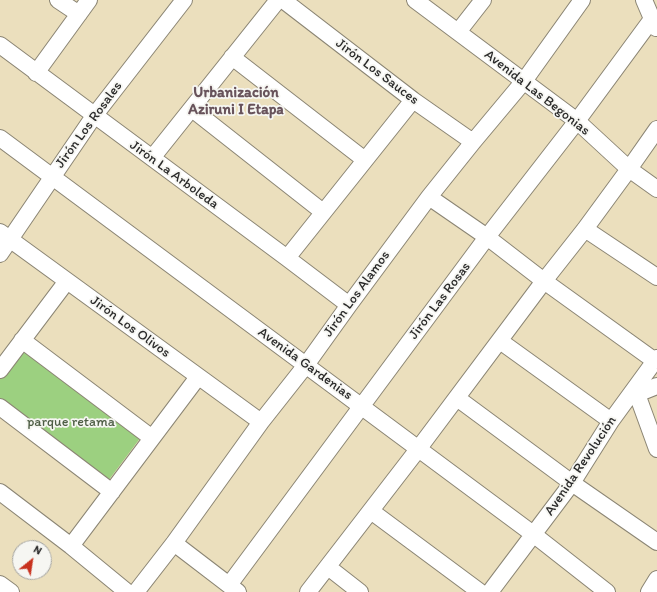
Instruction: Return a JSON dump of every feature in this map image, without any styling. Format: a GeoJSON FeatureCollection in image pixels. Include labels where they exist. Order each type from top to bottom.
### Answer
{"type":"FeatureCollection","features":[{"type":"Feature","properties":{"kind":"street"},"geometry":{"type":"LineString","coordinates":[[58,0],[79,14]]}},
{"type":"Feature","properties":{"kind":"street"},"geometry":{"type":"LineString","coordinates":[[36,73],[89,0]]}},
{"type":"Feature","properties":{"kind":"street","name":"Jirón Los Rosales"},"geometry":{"type":"LineString","coordinates":[[0,254],[5,236],[53,176],[94,116],[184,0]]}},
{"type":"Feature","properties":{"kind":"street"},"geometry":{"type":"LineString","coordinates":[[152,158],[278,0]]}},
{"type":"Feature","properties":{"kind":"street","name":"Jirón Los Sauces"},"geometry":{"type":"LineString","coordinates":[[283,0],[413,100],[473,142]]}},
{"type":"Feature","properties":{"kind":"street","name":"Avenida Las Begonias"},"geometry":{"type":"LineString","coordinates":[[414,0],[577,121],[629,169],[657,189]]}},
{"type":"Feature","properties":{"kind":"street"},"geometry":{"type":"LineString","coordinates":[[458,32],[483,0]]}},
{"type":"Feature","properties":{"kind":"street","name":"Jirón Los Alamos"},"geometry":{"type":"LineString","coordinates":[[136,592],[174,543],[261,422],[306,365],[430,197],[473,142],[524,81],[582,0]]}},
{"type":"Feature","properties":{"kind":"street"},"geometry":{"type":"LineString","coordinates":[[644,0],[655,24]]}},
{"type":"Feature","properties":{"kind":"street","name":"Jirón Las Rosas"},"geometry":{"type":"LineString","coordinates":[[233,588],[362,405],[487,237],[655,24]]}},
{"type":"Feature","properties":{"kind":"street","name":"Jirón La Arboleda"},"geometry":{"type":"LineString","coordinates":[[0,45],[349,305]]}},
{"type":"Feature","properties":{"kind":"street"},"geometry":{"type":"LineString","coordinates":[[232,57],[365,160]]}},
{"type":"Feature","properties":{"kind":"street"},"geometry":{"type":"LineString","coordinates":[[287,258],[413,100]]}},
{"type":"Feature","properties":{"kind":"street"},"geometry":{"type":"LineString","coordinates":[[192,109],[323,212]]}},
{"type":"Feature","properties":{"kind":"street"},"geometry":{"type":"LineString","coordinates":[[308,592],[585,229],[657,129]]}},
{"type":"Feature","properties":{"kind":"street","name":"Avenida Gardenias"},"geometry":{"type":"LineString","coordinates":[[0,138],[362,405],[533,534],[607,592]]}},
{"type":"Feature","properties":{"kind":"street"},"geometry":{"type":"LineString","coordinates":[[430,197],[487,237],[544,281],[656,360]]}},
{"type":"Feature","properties":{"kind":"street"},"geometry":{"type":"LineString","coordinates":[[585,229],[657,277]]}},
{"type":"Feature","properties":{"kind":"street","name":"Jirón Los Olivos"},"geometry":{"type":"LineString","coordinates":[[5,236],[261,422]]}},
{"type":"Feature","properties":{"kind":"street"},"geometry":{"type":"LineString","coordinates":[[0,370],[67,281]]}},
{"type":"Feature","properties":{"kind":"street"},"geometry":{"type":"LineString","coordinates":[[22,340],[152,438]]}},
{"type":"Feature","properties":{"kind":"street"},"geometry":{"type":"LineString","coordinates":[[500,341],[611,421]]}},
{"type":"Feature","properties":{"kind":"street","name":"Avenida Revolución"},"geometry":{"type":"LineString","coordinates":[[490,592],[572,483],[611,421],[633,395],[656,360]]}},
{"type":"Feature","properties":{"kind":"street"},"geometry":{"type":"LineString","coordinates":[[71,546],[198,377]]}},
{"type":"Feature","properties":{"kind":"street"},"geometry":{"type":"LineString","coordinates":[[657,386],[633,395],[657,449]]}},
{"type":"Feature","properties":{"kind":"street"},"geometry":{"type":"LineString","coordinates":[[457,398],[572,483],[657,542]]}},
{"type":"Feature","properties":{"kind":"street"},"geometry":{"type":"LineString","coordinates":[[0,407],[112,492]]}},
{"type":"Feature","properties":{"kind":"street"},"geometry":{"type":"LineString","coordinates":[[0,492],[128,592]]}},
{"type":"Feature","properties":{"kind":"street"},"geometry":{"type":"LineString","coordinates":[[371,510],[480,592]]}},
{"type":"Feature","properties":{"kind":"street"},"geometry":{"type":"LineString","coordinates":[[174,543],[233,588]]}},
{"type":"Feature","properties":{"kind":"street"},"geometry":{"type":"LineString","coordinates":[[328,567],[360,592]]}},
{"type":"Feature","properties":{"kind":"street"},"geometry":{"type":"LineString","coordinates":[[649,592],[657,579]]}},
{"type":"Feature","properties":{"kind":"street"},"geometry":{"type":"LineString","coordinates":[[0,584],[11,592]]}},
{"type":"Feature","properties":{"kind":"green space","name":"parque retama"},"geometry":{"type":"Polygon","coordinates":[[[18,346],[141,437],[105,485],[0,407],[0,370],[18,346]]]}},
{"type":"Feature","properties":{"kind":"district","name":"Urbanización Aziruni I Etapa"},"geometry":{"type":"Point","coordinates":[236,102]}}]}
